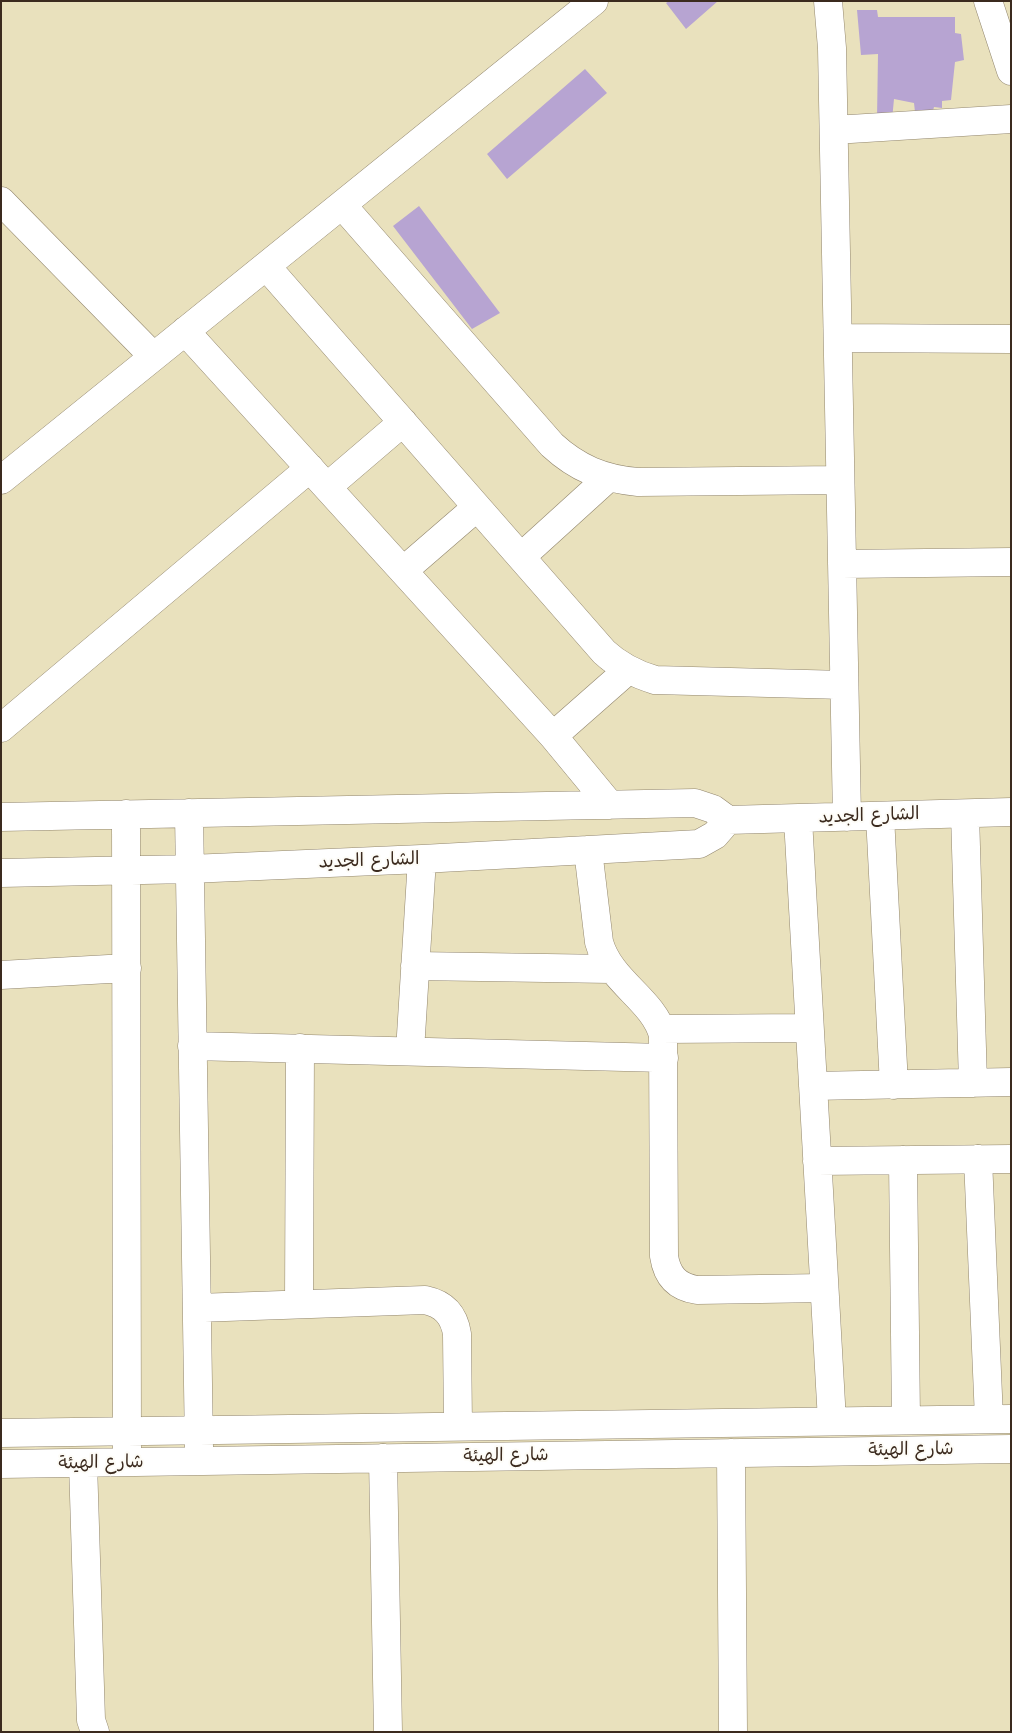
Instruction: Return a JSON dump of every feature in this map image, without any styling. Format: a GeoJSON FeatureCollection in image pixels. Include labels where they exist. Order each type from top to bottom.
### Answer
{"type":"FeatureCollection","features":[{"type":"Feature","properties":{"kind":"street"},"geometry":{"type":"LineString","coordinates":[[1,480],[594,1]]}},
{"type":"Feature","properties":{"kind":"street"},"geometry":{"type":"LineString","coordinates":[[828,1],[832,48],[834,130],[846,817]]}},
{"type":"Feature","properties":{"kind":"street"},"geometry":{"type":"LineString","coordinates":[[988,1],[1011,71]]}},
{"type":"Feature","properties":{"kind":"street"},"geometry":{"type":"LineString","coordinates":[[834,130],[1011,119]]}},
{"type":"Feature","properties":{"kind":"street"},"geometry":{"type":"LineString","coordinates":[[1,201],[153,356]]}},
{"type":"Feature","properties":{"kind":"street"},"geometry":{"type":"LineString","coordinates":[[342,205],[552,445],[592,473],[608,478],[638,482],[840,480]]}},
{"type":"Feature","properties":{"kind":"street"},"geometry":{"type":"LineString","coordinates":[[266,266],[604,652],[615,662],[628,670],[655,680],[844,685]]}},
{"type":"Feature","properties":{"kind":"street"},"geometry":{"type":"LineString","coordinates":[[185,331],[553,736],[610,805]]}},
{"type":"Feature","properties":{"kind":"street"},"geometry":{"type":"LineString","coordinates":[[838,338],[1011,339]]}},
{"type":"Feature","properties":{"kind":"street"},"geometry":{"type":"LineString","coordinates":[[1,728],[318,478],[403,422]]}},
{"type":"Feature","properties":{"kind":"street"},"geometry":{"type":"LineString","coordinates":[[521,557],[608,478]]}},
{"type":"Feature","properties":{"kind":"street"},"geometry":{"type":"LineString","coordinates":[[403,572],[477,507]]}},
{"type":"Feature","properties":{"kind":"street"},"geometry":{"type":"LineString","coordinates":[[842,564],[1011,562]]}},
{"type":"Feature","properties":{"kind":"street"},"geometry":{"type":"LineString","coordinates":[[553,736],[628,670]]}},
{"type":"Feature","properties":{"kind":"street"},"geometry":{"type":"LineString","coordinates":[[1,817],[695,803],[713,809],[728,820]]}},
{"type":"Feature","properties":{"kind":"street","name":"الشارع الجديد"},"geometry":{"type":"LineString","coordinates":[[1,873],[422,859],[699,844],[716,835],[728,820],[1011,812]]}},
{"type":"Feature","properties":{"kind":"street"},"geometry":{"type":"LineString","coordinates":[[189,813],[200,1461]]}},
{"type":"Feature","properties":{"kind":"street"},"geometry":{"type":"LineString","coordinates":[[126,814],[127,1462]]}},
{"type":"Feature","properties":{"kind":"street"},"geometry":{"type":"LineString","coordinates":[[965,814],[974,1083]]}},
{"type":"Feature","properties":{"kind":"street"},"geometry":{"type":"LineString","coordinates":[[880,816],[894,1085]]}},
{"type":"Feature","properties":{"kind":"street"},"geometry":{"type":"LineString","coordinates":[[798,819],[832,1421]]}},
{"type":"Feature","properties":{"kind":"street"},"geometry":{"type":"LineString","coordinates":[[588,850],[599,942],[604,956],[611,969],[651,1012],[661,1029],[664,1042],[664,1256],[670,1276],[687,1288],[697,1290],[824,1288]]}},
{"type":"Feature","properties":{"kind":"street"},"geometry":{"type":"LineString","coordinates":[[410,1051],[422,859]]}},
{"type":"Feature","properties":{"kind":"street"},"geometry":{"type":"LineString","coordinates":[[416,966],[611,969]]}},
{"type":"Feature","properties":{"kind":"street"},"geometry":{"type":"LineString","coordinates":[[1,975],[127,968]]}},
{"type":"Feature","properties":{"kind":"street"},"geometry":{"type":"LineString","coordinates":[[661,1029],[810,1028]]}},
{"type":"Feature","properties":{"kind":"street"},"geometry":{"type":"LineString","coordinates":[[192,1046],[664,1058]]}},
{"type":"Feature","properties":{"kind":"street"},"geometry":{"type":"LineString","coordinates":[[299,1304],[300,1048]]}},
{"type":"Feature","properties":{"kind":"street"},"geometry":{"type":"LineString","coordinates":[[813,1086],[1011,1082]]}},
{"type":"Feature","properties":{"kind":"street"},"geometry":{"type":"LineString","coordinates":[[817,1161],[1011,1158]]}},
{"type":"Feature","properties":{"kind":"street"},"geometry":{"type":"LineString","coordinates":[[978,1159],[1000,1419]]}},
{"type":"Feature","properties":{"kind":"street"},"geometry":{"type":"LineString","coordinates":[[903,1160],[906,1420]]}},
{"type":"Feature","properties":{"kind":"street"},"geometry":{"type":"LineString","coordinates":[[197,1308],[425,1300],[435,1302],[444,1307],[451,1315],[457,1334],[458,1426]]}},
{"type":"Feature","properties":{"kind":"street","name":"شارع الهيئة"},"geometry":{"type":"LineString","coordinates":[[1,1433],[1000,1419]]}},
{"type":"Feature","properties":{"kind":"street","name":"شارع الهيئة"},"geometry":{"type":"LineString","coordinates":[[1,1464],[1011,1449]]}},
{"type":"Feature","properties":{"kind":"street"},"geometry":{"type":"LineString","coordinates":[[731,1453],[733,1732]]}},
{"type":"Feature","properties":{"kind":"street"},"geometry":{"type":"LineString","coordinates":[[383,1458],[388,1732]]}},
{"type":"Feature","properties":{"kind":"street"},"geometry":{"type":"LineString","coordinates":[[83,1463],[91,1720],[95,1732]]}},
{"type":"Feature","properties":{"kind":"building"},"geometry":{"type":"Polygon","coordinates":[[[669,1],[718,1],[686,29],[666,3],[669,1]]]}},
{"type":"Feature","properties":{"kind":"building"},"geometry":{"type":"Polygon","coordinates":[[[857,10],[877,10],[878,17],[955,17],[955,33],[961,34],[964,60],[955,62],[951,100],[942,101],[942,108],[934,107],[933,111],[915,112],[914,103],[894,99],[892,120],[877,119],[878,54],[861,55],[857,10]]]}},
{"type":"Feature","properties":{"kind":"building"},"geometry":{"type":"Polygon","coordinates":[[[585,69],[607,93],[507,179],[487,154],[585,69]]]}},
{"type":"Feature","properties":{"kind":"building"},"geometry":{"type":"Polygon","coordinates":[[[419,206],[500,313],[472,329],[393,226],[419,206]]]}}]}
